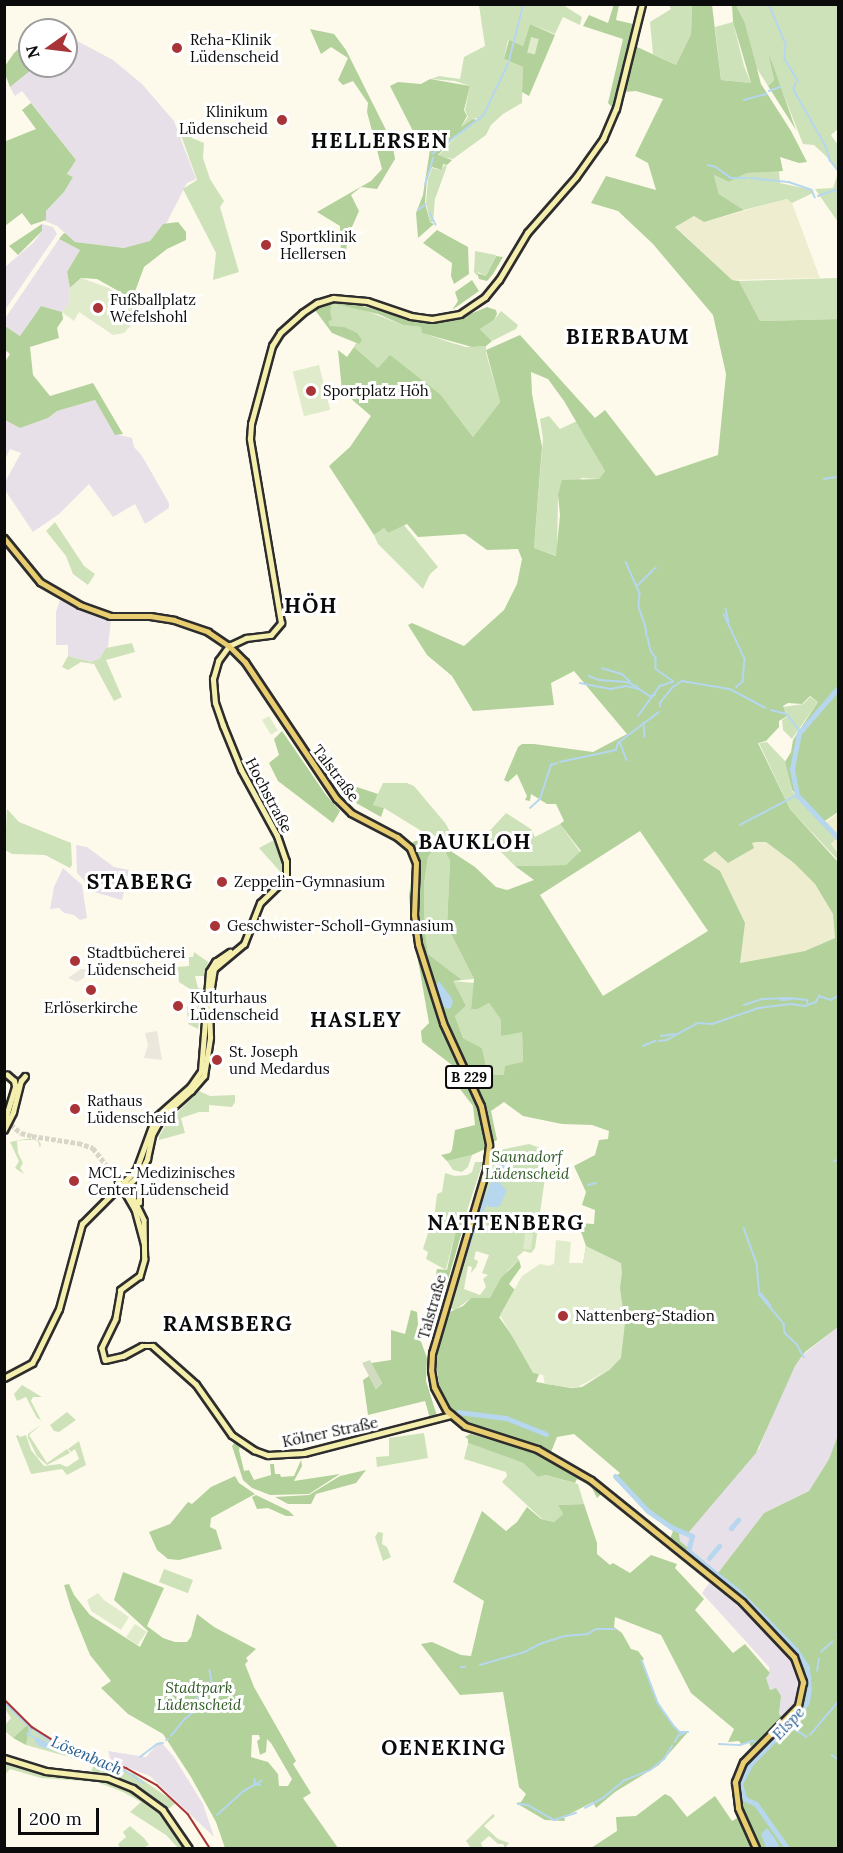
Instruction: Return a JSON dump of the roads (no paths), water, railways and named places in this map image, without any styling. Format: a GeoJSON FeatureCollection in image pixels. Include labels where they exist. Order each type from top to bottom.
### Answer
{"type":"FeatureCollection","features":[{"type":"Feature","properties":{"kind":"main road"},"geometry":{"type":"LineString","coordinates":[[230,646],[246,638],[271,635],[281,623],[250,439],[251,423],[274,342],[302,313],[315,304],[333,298],[367,301],[427,319],[452,316],[477,304],[497,282],[531,228],[576,177],[603,139],[616,109],[642,4]]}},
{"type":"Feature","properties":{"kind":"main road","name":"B 229"},"geometry":{"type":"LineString","coordinates":[[4,538],[40,582],[80,606],[110,616],[150,616],[174,620],[208,632],[230,646]]}},
{"type":"Feature","properties":{"kind":"main road","name":"Hochstraße"},"geometry":{"type":"LineString","coordinates":[[230,646],[214,670],[215,703],[237,762],[276,831],[287,871],[284,882],[257,907],[247,939],[234,952]]}},
{"type":"Feature","properties":{"kind":"main road","name":"Talstraße"},"geometry":{"type":"LineString","coordinates":[[230,646],[245,662],[336,798],[351,813],[400,839],[410,848],[415,860],[414,915],[418,944],[443,1023],[481,1106],[489,1145],[486,1170],[432,1353],[434,1384],[451,1415],[473,1430],[537,1449],[585,1475],[734,1595],[789,1650],[802,1677],[802,1692],[798,1706],[782,1725],[743,1762],[735,1782],[738,1808],[756,1848]]}},
{"type":"Feature","properties":{"kind":"main road"},"geometry":{"type":"LineString","coordinates":[[139,1204],[139,1175],[158,1122],[204,1076],[210,1038],[211,976],[217,965],[234,952]]}},
{"type":"Feature","properties":{"kind":"main road"},"geometry":{"type":"LineString","coordinates":[[125,1184],[139,1165],[155,1118],[190,1087],[201,1071],[209,972],[214,963],[234,952]]}},
{"type":"Feature","properties":{"kind":"main road"},"geometry":{"type":"LineString","coordinates":[[4,1130],[14,1112],[21,1081],[25,1076],[5,1076]]}},
{"type":"Feature","properties":{"kind":"main road"},"geometry":{"type":"LineString","coordinates":[[4,1123],[15,1086],[14,1081],[5,1076]]}},
{"type":"Feature","properties":{"kind":"main road"},"geometry":{"type":"LineString","coordinates":[[16,1076],[21,1081]]}},
{"type":"Feature","properties":{"kind":"main road"},"geometry":{"type":"LineString","coordinates":[[4,1378],[32,1363],[36,1356],[59,1309],[82,1224],[125,1184],[139,1175]]}},
{"type":"Feature","properties":{"kind":"main road"},"geometry":{"type":"LineString","coordinates":[[118,1180],[125,1184]]}},
{"type":"Feature","properties":{"kind":"main road","name":"Kölner Straße"},"geometry":{"type":"LineString","coordinates":[[125,1184],[137,1213],[145,1246]]}},
{"type":"Feature","properties":{"kind":"main road","name":"Kölner Straße"},"geometry":{"type":"LineString","coordinates":[[125,1184],[139,1204],[146,1225],[145,1246],[140,1275],[121,1290],[116,1319],[102,1348],[103,1358],[111,1360],[142,1346],[153,1346],[196,1384],[228,1431],[248,1447],[268,1455],[293,1455],[451,1415]]}},
{"type":"Feature","properties":{"kind":"main road"},"geometry":{"type":"LineString","coordinates":[[4,1758],[46,1771],[108,1778],[133,1788],[163,1810],[189,1848]]}},
{"type":"Feature","properties":{"kind":"water"},"geometry":{"type":"Polygon","coordinates":[[[439,981],[451,997],[453,1002],[451,1008],[447,1009],[440,1003],[436,987],[439,981]]]}},
{"type":"Feature","properties":{"kind":"water"},"geometry":{"type":"Polygon","coordinates":[[[502,1161],[508,1162],[510,1174],[503,1180],[497,1174],[502,1161]]]}},
{"type":"Feature","properties":{"kind":"water"},"geometry":{"type":"Polygon","coordinates":[[[499,1182],[507,1191],[499,1207],[488,1207],[486,1200],[494,1184],[499,1182]]]}},
{"type":"Feature","properties":{"kind":"water"},"geometry":{"type":"Polygon","coordinates":[[[37,1737],[60,1749],[58,1752],[39,1746],[35,1741],[37,1737]]]}},
{"type":"Feature","properties":{"kind":"water"},"geometry":{"type":"Polygon","coordinates":[[[767,1828],[780,1848],[766,1848],[761,1834],[767,1828]]]}},
{"type":"Feature","properties":{"kind":"waterway"},"geometry":{"type":"LineString","coordinates":[[769,4],[786,44],[785,59],[798,81]]}},
{"type":"Feature","properties":{"kind":"waterway"},"geometry":{"type":"LineString","coordinates":[[509,61],[523,5]]}},
{"type":"Feature","properties":{"kind":"waterway"},"geometry":{"type":"LineString","coordinates":[[432,154],[483,116],[508,64]]}},
{"type":"Feature","properties":{"kind":"waterway"},"geometry":{"type":"LineString","coordinates":[[796,83],[794,90],[826,146],[830,160],[838,170]]}},
{"type":"Feature","properties":{"kind":"waterway"},"geometry":{"type":"LineString","coordinates":[[769,91],[780,87]]}},
{"type":"Feature","properties":{"kind":"waterway"},"geometry":{"type":"LineString","coordinates":[[744,100],[766,94]]}},
{"type":"Feature","properties":{"kind":"waterway"},"geometry":{"type":"LineString","coordinates":[[425,185],[433,158]]}},
{"type":"Feature","properties":{"kind":"waterway"},"geometry":{"type":"LineString","coordinates":[[708,165],[716,167],[731,178],[747,178]]}},
{"type":"Feature","properties":{"kind":"waterway"},"geometry":{"type":"LineString","coordinates":[[750,178],[789,182],[812,190],[815,197]]}},
{"type":"Feature","properties":{"kind":"waterway"},"geometry":{"type":"LineString","coordinates":[[818,196],[838,189]]}},
{"type":"Feature","properties":{"kind":"waterway"},"geometry":{"type":"LineString","coordinates":[[418,210],[425,205]]}},
{"type":"Feature","properties":{"kind":"waterway"},"geometry":{"type":"LineString","coordinates":[[430,213],[436,225]]}},
{"type":"Feature","properties":{"kind":"waterway"},"geometry":{"type":"LineString","coordinates":[[824,479],[836,477]]}},
{"type":"Feature","properties":{"kind":"waterway"},"geometry":{"type":"LineString","coordinates":[[626,562],[640,593],[639,607],[647,636]]}},
{"type":"Feature","properties":{"kind":"waterway"},"geometry":{"type":"LineString","coordinates":[[638,585],[652,571]]}},
{"type":"Feature","properties":{"kind":"waterway"},"geometry":{"type":"LineString","coordinates":[[726,609],[729,622]]}},
{"type":"Feature","properties":{"kind":"waterway"},"geometry":{"type":"LineString","coordinates":[[724,614],[745,659],[743,682],[737,687]]}},
{"type":"Feature","properties":{"kind":"waterway"},"geometry":{"type":"LineString","coordinates":[[648,638],[651,651],[656,658],[656,669],[673,681]]}},
{"type":"Feature","properties":{"kind":"waterway"},"geometry":{"type":"LineString","coordinates":[[602,668],[622,674],[630,681]]}},
{"type":"Feature","properties":{"kind":"waterway"},"geometry":{"type":"LineString","coordinates":[[589,676],[599,680],[627,682],[638,687]]}},
{"type":"Feature","properties":{"kind":"waterway"},"geometry":{"type":"LineString","coordinates":[[660,707],[660,703],[673,687],[682,681],[730,689],[765,708]]}},
{"type":"Feature","properties":{"kind":"waterway"},"geometry":{"type":"LineString","coordinates":[[638,716],[660,686],[672,682]]}},
{"type":"Feature","properties":{"kind":"waterway"},"geometry":{"type":"LineString","coordinates":[[580,683],[611,689],[626,686],[639,689],[650,696],[655,695]]}},
{"type":"Feature","properties":{"kind":"waterway","name":"Elspe"},"geometry":{"type":"LineString","coordinates":[[838,688],[799,733],[792,769],[797,795],[838,838]]}},
{"type":"Feature","properties":{"kind":"waterway"},"geometry":{"type":"LineString","coordinates":[[771,710],[787,714],[801,732]]}},
{"type":"Feature","properties":{"kind":"waterway"},"geometry":{"type":"LineString","coordinates":[[560,762],[616,750],[618,743],[659,712]]}},
{"type":"Feature","properties":{"kind":"waterway"},"geometry":{"type":"LineString","coordinates":[[644,723],[645,737]]}},
{"type":"Feature","properties":{"kind":"waterway"},"geometry":{"type":"LineString","coordinates":[[620,742],[627,760]]}},
{"type":"Feature","properties":{"kind":"waterway"},"geometry":{"type":"LineString","coordinates":[[530,808],[540,799],[551,765],[557,763]]}},
{"type":"Feature","properties":{"kind":"waterway"},"geometry":{"type":"LineString","coordinates":[[740,825],[797,795]]}},
{"type":"Feature","properties":{"kind":"waterway"},"geometry":{"type":"LineString","coordinates":[[659,1041],[667,1040],[698,1023],[712,1024],[759,1008],[791,1004],[805,1006],[816,1002],[819,996],[831,1000],[838,996]]}},
{"type":"Feature","properties":{"kind":"waterway"},"geometry":{"type":"LineString","coordinates":[[744,1005],[763,999],[789,998],[807,1000],[808,1003]]}},
{"type":"Feature","properties":{"kind":"waterway"},"geometry":{"type":"LineString","coordinates":[[781,1000],[792,999]]}},
{"type":"Feature","properties":{"kind":"waterway"},"geometry":{"type":"LineString","coordinates":[[661,1036],[675,1034]]}},
{"type":"Feature","properties":{"kind":"waterway"},"geometry":{"type":"LineString","coordinates":[[643,1046],[655,1041]]}},
{"type":"Feature","properties":{"kind":"waterway"},"geometry":{"type":"LineString","coordinates":[[549,1159],[560,1164]]}},
{"type":"Feature","properties":{"kind":"waterway"},"geometry":{"type":"LineString","coordinates":[[834,1161],[838,1160]]}},
{"type":"Feature","properties":{"kind":"waterway"},"geometry":{"type":"LineString","coordinates":[[460,1266],[474,1225],[497,1174]]}},
{"type":"Feature","properties":{"kind":"waterway"},"geometry":{"type":"LineString","coordinates":[[509,1175],[514,1174]]}},
{"type":"Feature","properties":{"kind":"waterway"},"geometry":{"type":"LineString","coordinates":[[588,1185],[596,1183]]}},
{"type":"Feature","properties":{"kind":"waterway"},"geometry":{"type":"LineString","coordinates":[[744,1228],[757,1263],[760,1295],[784,1324],[785,1333],[797,1344],[804,1357]]}},
{"type":"Feature","properties":{"kind":"waterway"},"geometry":{"type":"LineString","coordinates":[[761,1293],[771,1306]]}},
{"type":"Feature","properties":{"kind":"waterway"},"geometry":{"type":"LineString","coordinates":[[458,1412],[506,1418],[546,1434]]}},
{"type":"Feature","properties":{"kind":"waterway"},"geometry":{"type":"LineString","coordinates":[[487,1418],[491,1416]]}},
{"type":"Feature","properties":{"kind":"waterway"},"geometry":{"type":"LineString","coordinates":[[615,1476],[648,1511],[671,1527],[692,1536],[688,1551],[713,1571]]}},
{"type":"Feature","properties":{"kind":"waterway","name":"Elspe"},"geometry":{"type":"LineString","coordinates":[[731,1528],[738,1520]]}},
{"type":"Feature","properties":{"kind":"waterway","name":"Elspe"},"geometry":{"type":"LineString","coordinates":[[709,1558],[719,1546]]}},
{"type":"Feature","properties":{"kind":"waterway","name":"Elspe"},"geometry":{"type":"LineString","coordinates":[[715,1573],[739,1592],[796,1650],[807,1667],[809,1689],[807,1702],[798,1716],[751,1763],[740,1784],[745,1799],[756,1804],[787,1848]]}},
{"type":"Feature","properties":{"kind":"waterway"},"geometry":{"type":"LineString","coordinates":[[480,1665],[525,1652],[540,1644],[565,1636],[588,1634],[596,1629],[615,1629]]}},
{"type":"Feature","properties":{"kind":"waterway"},"geometry":{"type":"LineString","coordinates":[[821,1652],[832,1642]]}},
{"type":"Feature","properties":{"kind":"waterway"},"geometry":{"type":"LineString","coordinates":[[817,1671],[819,1659]]}},
{"type":"Feature","properties":{"kind":"waterway"},"geometry":{"type":"LineString","coordinates":[[642,1660],[658,1703],[680,1732],[688,1732]]}},
{"type":"Feature","properties":{"kind":"waterway"},"geometry":{"type":"LineString","coordinates":[[210,1670],[212,1682]]}},
{"type":"Feature","properties":{"kind":"waterway"},"geometry":{"type":"LineString","coordinates":[[196,1699],[208,1688]]}},
{"type":"Feature","properties":{"kind":"waterway","name":"Lösenbach"},"geometry":{"type":"LineString","coordinates":[[4,1702],[29,1726],[58,1746],[123,1769],[144,1783]]}},
{"type":"Feature","properties":{"kind":"waterway"},"geometry":{"type":"LineString","coordinates":[[810,1735],[838,1702]]}},
{"type":"Feature","properties":{"kind":"waterway"},"geometry":{"type":"LineString","coordinates":[[171,1736],[195,1711]]}},
{"type":"Feature","properties":{"kind":"waterway"},"geometry":{"type":"LineString","coordinates":[[788,1725],[807,1737]]}},
{"type":"Feature","properties":{"kind":"waterway"},"geometry":{"type":"LineString","coordinates":[[31,1730],[28,1734],[36,1738]]}},
{"type":"Feature","properties":{"kind":"waterway"},"geometry":{"type":"LineString","coordinates":[[675,1742],[678,1736],[684,1733]]}},
{"type":"Feature","properties":{"kind":"waterway"},"geometry":{"type":"LineString","coordinates":[[719,1744],[740,1745],[752,1741],[757,1742]]}},
{"type":"Feature","properties":{"kind":"waterway"},"geometry":{"type":"LineString","coordinates":[[140,1757],[157,1744],[163,1743]]}},
{"type":"Feature","properties":{"kind":"waterway"},"geometry":{"type":"LineString","coordinates":[[585,1808],[603,1798],[623,1781],[650,1770],[664,1759],[672,1746]]}},
{"type":"Feature","properties":{"kind":"waterway"},"geometry":{"type":"LineString","coordinates":[[832,1755],[838,1759]]}},
{"type":"Feature","properties":{"kind":"waterway"},"geometry":{"type":"LineString","coordinates":[[255,1779],[255,1784],[260,1785]]}},
{"type":"Feature","properties":{"kind":"waterway"},"geometry":{"type":"LineString","coordinates":[[217,1815],[244,1791],[261,1781]]}},
{"type":"Feature","properties":{"kind":"waterway"},"geometry":{"type":"LineString","coordinates":[[518,1804],[528,1805],[554,1820],[576,1813]]}},
{"type":"Feature","properties":{"kind":"tunnel"},"geometry":{"type":"LineString","coordinates":[[6,1120],[21,1133],[78,1143],[93,1148],[118,1180]]}},
{"type":"Feature","properties":{"kind":"railway"},"geometry":{"type":"LineString","coordinates":[[4,1699],[32,1727],[56,1742],[126,1768],[157,1785],[188,1814],[210,1848]]}},
{"type":"Feature","properties":{"kind":"place","name":"Reha-Klinik Lüdenscheid"},"geometry":{"type":"Point","coordinates":[177,48]}},
{"type":"Feature","properties":{"kind":"place","name":"Klinikum Lüdenscheid"},"geometry":{"type":"Point","coordinates":[282,120]}},
{"type":"Feature","properties":{"kind":"place","name":"Sportklinik Hellersen"},"geometry":{"type":"Point","coordinates":[266,245]}},
{"type":"Feature","properties":{"kind":"place","name":"Fußballplatz Wefelshohl"},"geometry":{"type":"Point","coordinates":[98,308]}},
{"type":"Feature","properties":{"kind":"place","name":"Sportplatz Höh"},"geometry":{"type":"Point","coordinates":[311,391]}},
{"type":"Feature","properties":{"kind":"place","name":"Zeppelin-Gymnasium"},"geometry":{"type":"Point","coordinates":[222,882]}},
{"type":"Feature","properties":{"kind":"place","name":"Geschwister-Scholl-Gymnasium"},"geometry":{"type":"Point","coordinates":[215,926]}},
{"type":"Feature","properties":{"kind":"place","name":"Stadtbücherei Lüdenscheid"},"geometry":{"type":"Point","coordinates":[75,961]}},
{"type":"Feature","properties":{"kind":"place","name":"Erlöserkirche"},"geometry":{"type":"Point","coordinates":[91,990]}},
{"type":"Feature","properties":{"kind":"place","name":"Kulturhaus Lüdenscheid"},"geometry":{"type":"Point","coordinates":[178,1006]}},
{"type":"Feature","properties":{"kind":"place","name":"St. Joseph und Medardus"},"geometry":{"type":"Point","coordinates":[217,1060]}},
{"type":"Feature","properties":{"kind":"place","name":"Rathaus Lüdenscheid"},"geometry":{"type":"Point","coordinates":[75,1109]}},
{"type":"Feature","properties":{"kind":"place","name":"MCL - Medizinisches Center Lüdenscheid"},"geometry":{"type":"Point","coordinates":[74,1181]}},
{"type":"Feature","properties":{"kind":"place","name":"Nattenberg-Stadion"},"geometry":{"type":"Point","coordinates":[563,1316]}},
{"type":"Feature","properties":{"kind":"district","name":"HELLERSEN"},"geometry":{"type":"Point","coordinates":[380,141]}},
{"type":"Feature","properties":{"kind":"district","name":"BIERBAUM"},"geometry":{"type":"Point","coordinates":[628,337]}},
{"type":"Feature","properties":{"kind":"district","name":"HÖH"},"geometry":{"type":"Point","coordinates":[311,606]}},
{"type":"Feature","properties":{"kind":"district","name":"BAUKLOH"},"geometry":{"type":"Point","coordinates":[475,842]}},
{"type":"Feature","properties":{"kind":"district","name":"STABERG"},"geometry":{"type":"Point","coordinates":[140,882]}},
{"type":"Feature","properties":{"kind":"district","name":"HASLEY"},"geometry":{"type":"Point","coordinates":[356,1020]}},
{"type":"Feature","properties":{"kind":"district","name":"NATTENBERG"},"geometry":{"type":"Point","coordinates":[506,1223]}},
{"type":"Feature","properties":{"kind":"district","name":"RAMSBERG"},"geometry":{"type":"Point","coordinates":[228,1324]}},
{"type":"Feature","properties":{"kind":"district","name":"OENEKING"},"geometry":{"type":"Point","coordinates":[444,1748]}},
{"type":"Feature","properties":{"kind":"park label","name":"Saunadorf Lüdenscheid"},"geometry":{"type":"Point","coordinates":[527,1164]}},
{"type":"Feature","properties":{"kind":"park label","name":"Stadtpark Lüdenscheid"},"geometry":{"type":"Point","coordinates":[199,1696]}}]}
